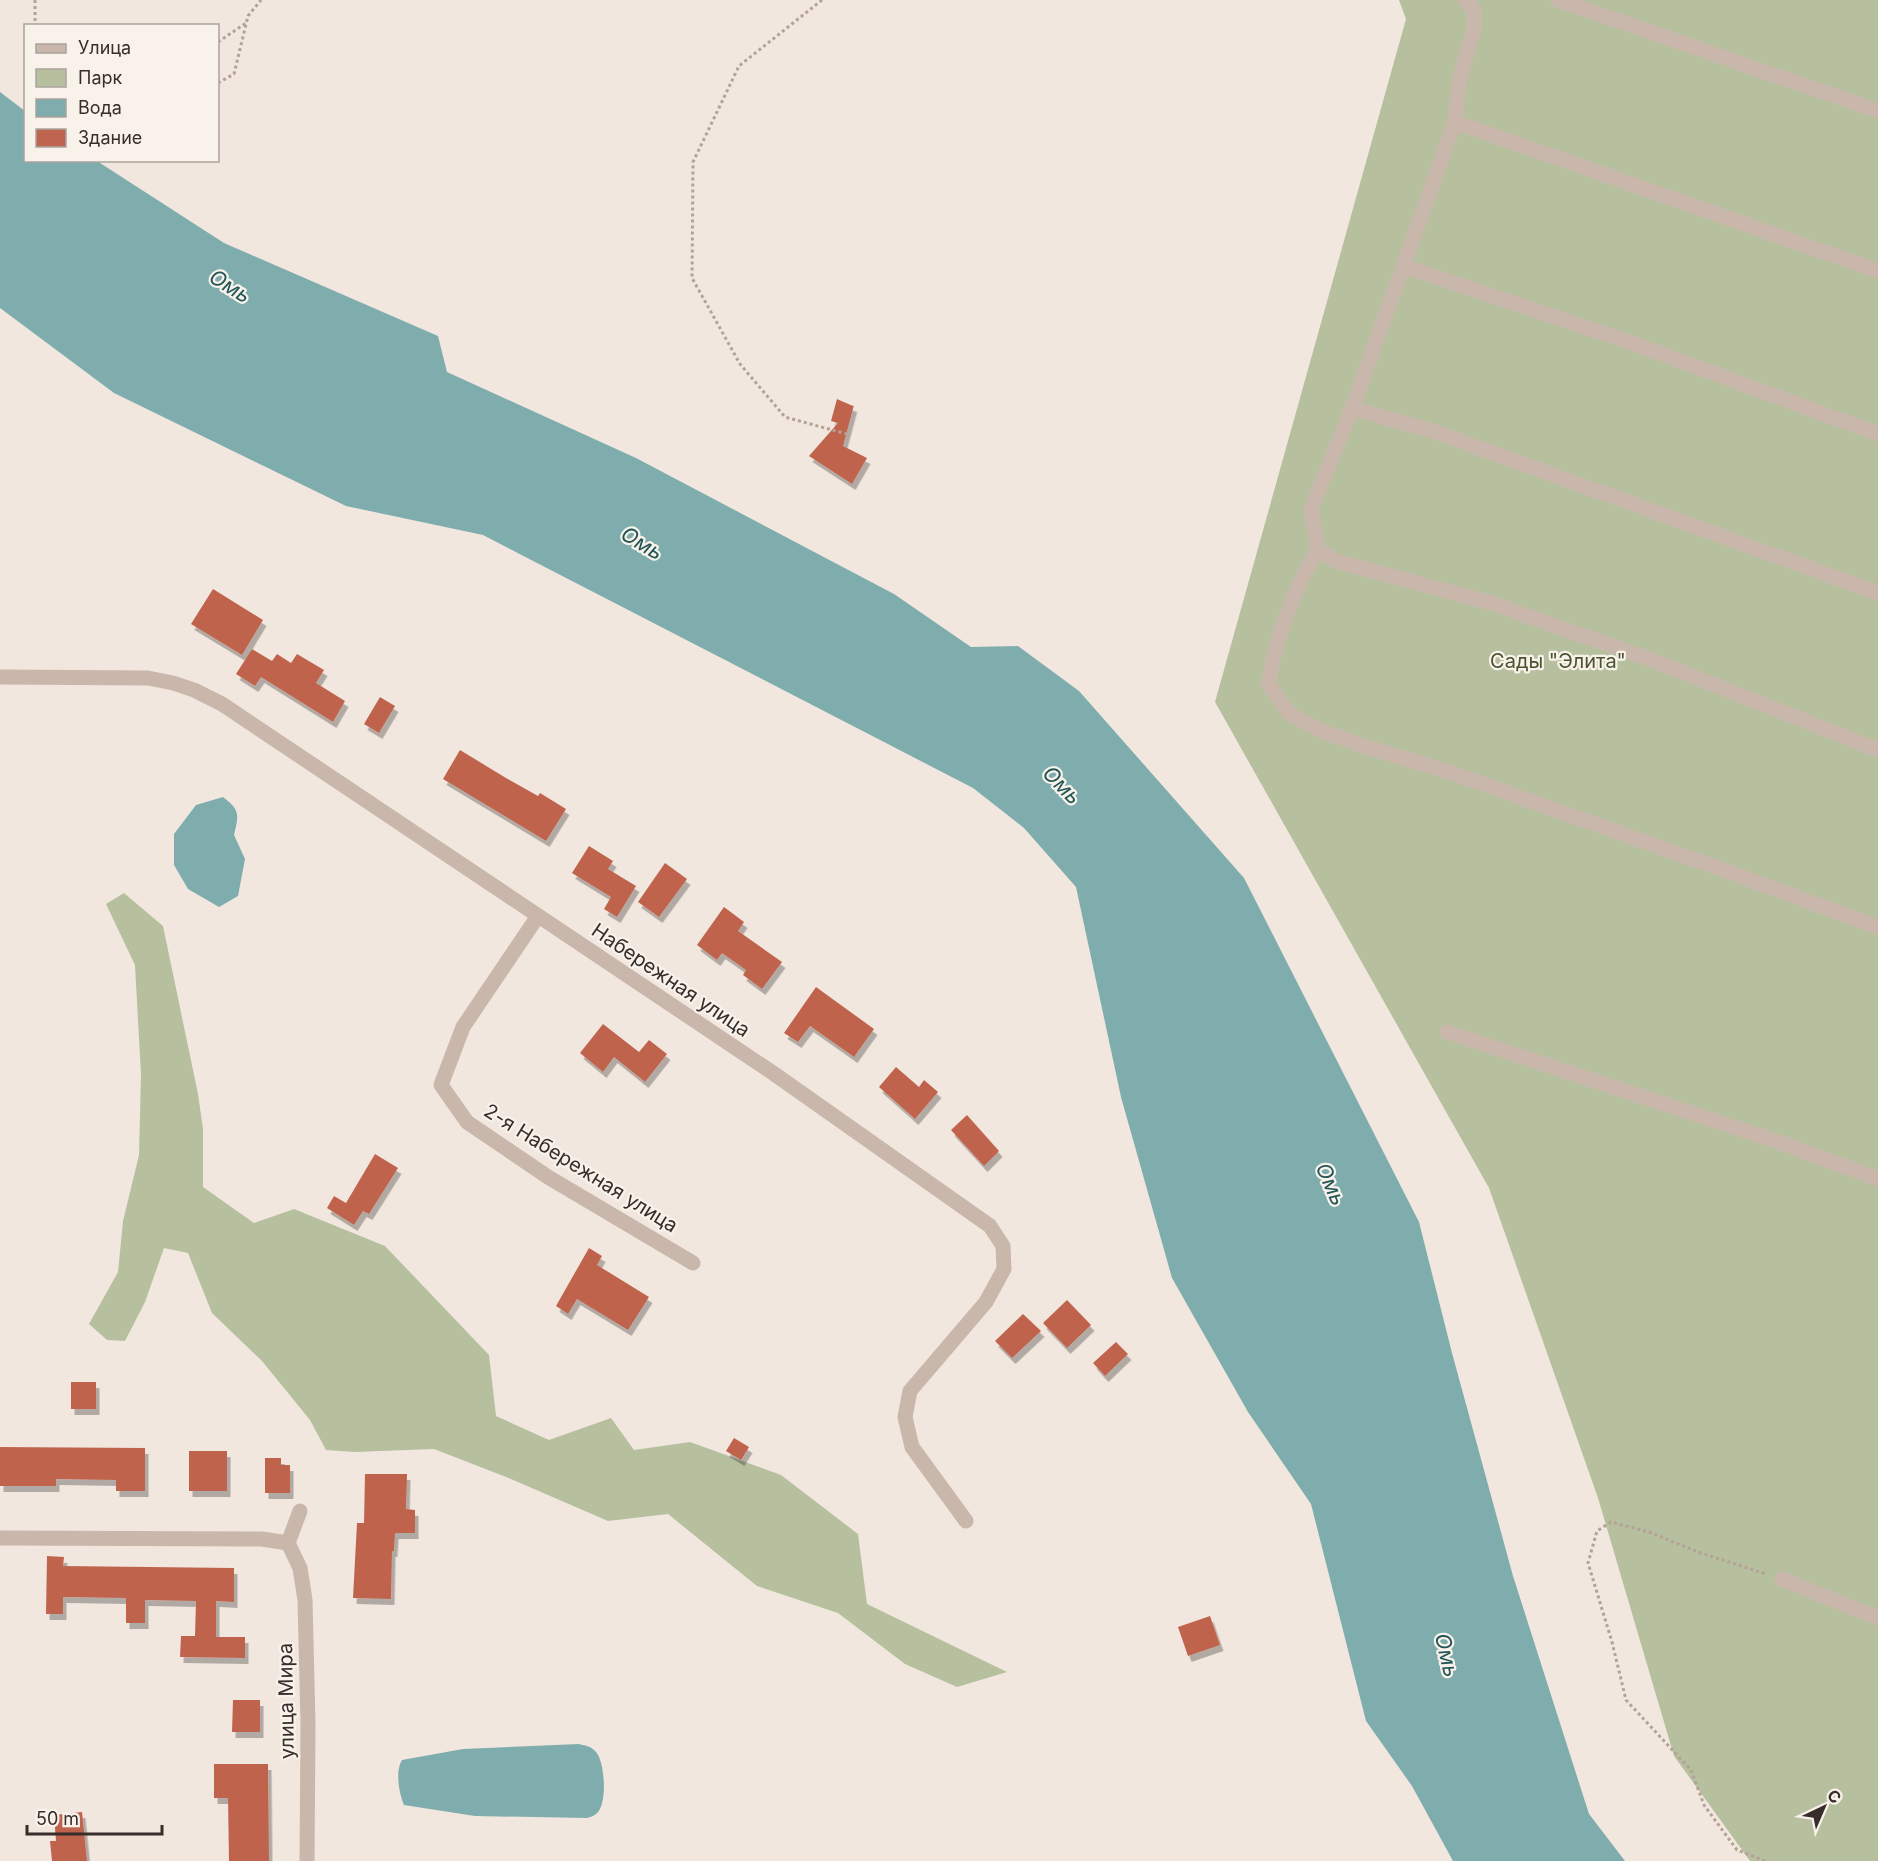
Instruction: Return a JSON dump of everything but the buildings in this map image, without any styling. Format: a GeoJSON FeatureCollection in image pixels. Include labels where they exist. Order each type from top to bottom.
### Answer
{"type":"FeatureCollection","features":[{"type":"Feature","properties":{"kind":"street"},"geometry":{"type":"LineString","coordinates":[[1465,0],[1474,10],[1474,30],[1459,80],[1455,122],[1352,408],[1311,509],[1318,550],[1308,566],[1283,626],[1271,662],[1269,685],[1289,713],[1319,730],[1466,778],[1878,927]]}},
{"type":"Feature","properties":{"kind":"street"},"geometry":{"type":"LineString","coordinates":[[1558,0],[1878,111]]}},
{"type":"Feature","properties":{"kind":"street"},"geometry":{"type":"LineString","coordinates":[[1455,122],[1878,271]]}},
{"type":"Feature","properties":{"kind":"street"},"geometry":{"type":"LineString","coordinates":[[1404,266],[1632,343],[1878,434]]}},
{"type":"Feature","properties":{"kind":"street"},"geometry":{"type":"LineString","coordinates":[[1352,408],[1436,432],[1878,592]]}},
{"type":"Feature","properties":{"kind":"street"},"geometry":{"type":"LineString","coordinates":[[1318,550],[1336,561],[1491,603],[1652,660],[1878,750]]}},
{"type":"Feature","properties":{"kind":"street","name":"Набережная улица"},"geometry":{"type":"LineString","coordinates":[[0,677],[148,678],[194,690],[222,704],[773,1073],[990,1226],[1003,1246],[1004,1269],[986,1302],[910,1391],[905,1417],[912,1448],[966,1521]]}},
{"type":"Feature","properties":{"kind":"street","name":"2-я Набережная улица"},"geometry":{"type":"LineString","coordinates":[[538,916],[463,1027],[441,1085],[467,1122],[548,1177],[693,1263]]}},
{"type":"Feature","properties":{"kind":"street"},"geometry":{"type":"LineString","coordinates":[[1447,1032],[1779,1142],[1878,1179]]}},
{"type":"Feature","properties":{"kind":"street"},"geometry":{"type":"LineString","coordinates":[[0,1538],[262,1539],[288,1543],[300,1511]]}},
{"type":"Feature","properties":{"kind":"street","name":"улица Мира"},"geometry":{"type":"LineString","coordinates":[[288,1543],[300,1568],[305,1600],[308,1724],[307,1861]]}},
{"type":"Feature","properties":{"kind":"street"},"geometry":{"type":"LineString","coordinates":[[1782,1578],[1878,1618]]}},
{"type":"Feature","properties":{"kind":"path"},"geometry":{"type":"LineString","coordinates":[[34,0],[35,24]]}},
{"type":"Feature","properties":{"kind":"path"},"geometry":{"type":"LineString","coordinates":[[219,82],[234,74],[248,16],[261,0]]}},
{"type":"Feature","properties":{"kind":"path"},"geometry":{"type":"LineString","coordinates":[[822,0],[739,66],[693,162],[692,278],[740,364],[785,417],[847,434]]}},
{"type":"Feature","properties":{"kind":"path"},"geometry":{"type":"LineString","coordinates":[[219,41],[247,22]]}},
{"type":"Feature","properties":{"kind":"path"},"geometry":{"type":"LineString","coordinates":[[1765,1861],[1737,1850],[1704,1805],[1690,1770],[1626,1700],[1612,1642],[1588,1563],[1597,1531],[1611,1522],[1649,1532],[1698,1552],[1782,1578]]}},
{"type":"Feature","properties":{"kind":"green space","name":"Сады \"Элита\""},"geometry":{"type":"Polygon","coordinates":[[[1399,0],[1878,0],[1878,1861],[1750,1861],[1674,1756],[1598,1498],[1489,1188],[1215,702],[1406,19],[1399,0]]]}},
{"type":"Feature","properties":{"kind":"green space"},"geometry":{"type":"Polygon","coordinates":[[[124,893],[163,926],[198,1094],[203,1129],[203,1187],[254,1223],[294,1209],[385,1246],[489,1355],[496,1416],[549,1440],[611,1418],[634,1450],[690,1442],[781,1475],[858,1534],[867,1604],[1007,1672],[957,1687],[905,1664],[838,1613],[757,1586],[668,1514],[608,1521],[434,1449],[354,1452],[326,1450],[310,1420],[262,1361],[212,1313],[188,1253],[164,1248],[145,1302],[125,1341],[107,1340],[89,1324],[118,1272],[123,1221],[139,1155],[141,1075],[135,965],[106,904],[124,893]]]}},
{"type":"Feature","properties":{"kind":"water","name":"Омь"},"geometry":{"type":"Polygon","coordinates":[[[0,92],[24,110],[24,162],[99,162],[224,243],[438,336],[447,372],[636,458],[894,594],[971,647],[1018,646],[1079,691],[1244,878],[1419,1222],[1513,1576],[1589,1814],[1625,1861],[1453,1861],[1412,1786],[1366,1721],[1311,1504],[1248,1412],[1172,1278],[1121,1097],[1076,887],[1024,828],[973,788],[483,535],[346,506],[114,393],[0,308],[0,92]]]}},
{"type":"Feature","properties":{"kind":"water"},"geometry":{"type":"Polygon","coordinates":[[[223,797],[233,805],[237,813],[234,835],[245,859],[238,896],[219,907],[188,889],[174,865],[174,834],[196,805],[223,797]]]}},
{"type":"Feature","properties":{"kind":"water"},"geometry":{"type":"Polygon","coordinates":[[[579,1744],[590,1747],[596,1752],[604,1783],[600,1809],[595,1815],[587,1818],[475,1816],[404,1805],[402,1800],[398,1776],[402,1760],[463,1749],[579,1744]]]}}]}
